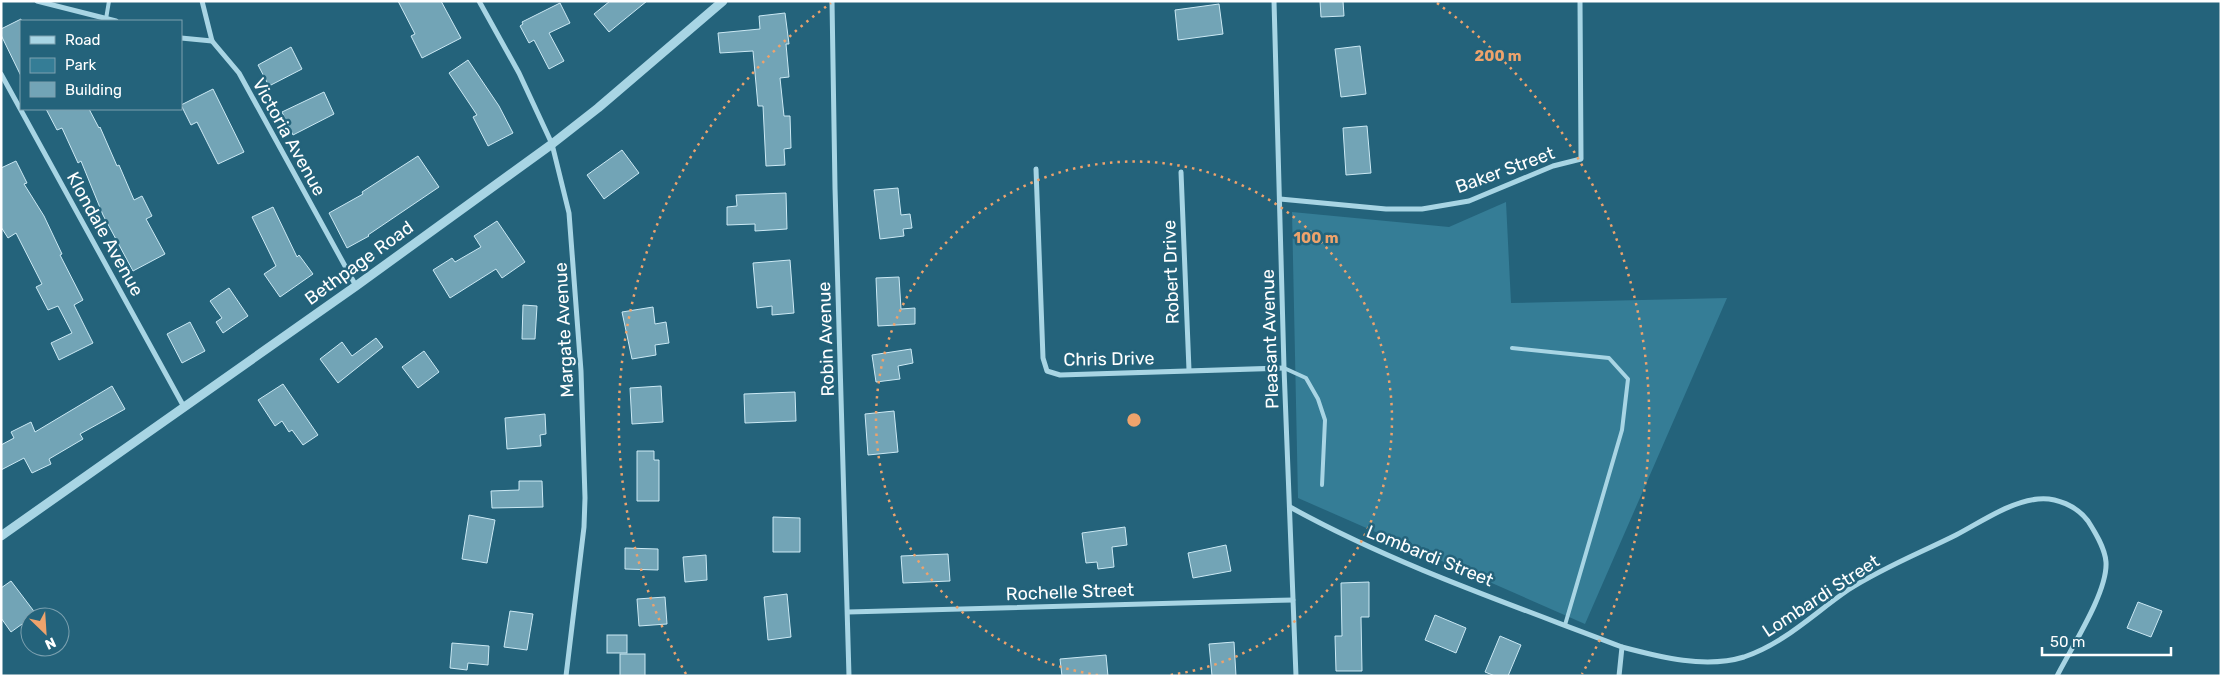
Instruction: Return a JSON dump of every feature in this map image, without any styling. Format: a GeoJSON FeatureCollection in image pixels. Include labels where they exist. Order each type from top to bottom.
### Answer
{"type":"FeatureCollection","features":[{"type":"Feature","properties":{"kind":"street"},"geometry":{"type":"LineString","coordinates":[[37,1],[111,20]]}},
{"type":"Feature","properties":{"kind":"street","name":"Victoria Avenue"},"geometry":{"type":"LineString","coordinates":[[202,1],[212,41],[238,73],[356,286]]}},
{"type":"Feature","properties":{"kind":"street","name":"Margate Avenue"},"geometry":{"type":"LineString","coordinates":[[478,1],[519,73],[552,144],[569,213],[582,410],[584,527],[566,676]]}},
{"type":"Feature","properties":{"kind":"street","name":"Bethpage Road"},"geometry":{"type":"LineString","coordinates":[[1,536],[356,286],[552,144],[598,108],[723,1]]}},
{"type":"Feature","properties":{"kind":"street","name":"Robin Avenue"},"geometry":{"type":"LineString","coordinates":[[832,1],[835,198],[849,676]]}},
{"type":"Feature","properties":{"kind":"street","name":"Pleasant Avenue"},"geometry":{"type":"LineString","coordinates":[[1274,1],[1284,368],[1296,676]]}},
{"type":"Feature","properties":{"kind":"street","name":"Baker Street"},"geometry":{"type":"LineString","coordinates":[[1280,199],[1386,209],[1422,209],[1469,201],[1552,166],[1581,159],[1580,1]]}},
{"type":"Feature","properties":{"kind":"street"},"geometry":{"type":"LineString","coordinates":[[182,38],[212,41]]}},
{"type":"Feature","properties":{"kind":"street","name":"Klondale Avenue"},"geometry":{"type":"LineString","coordinates":[[1,74],[20,109]]}},
{"type":"Feature","properties":{"kind":"street","name":"Klondale Avenue"},"geometry":{"type":"LineString","coordinates":[[21,110],[184,407]]}},
{"type":"Feature","properties":{"kind":"street","name":"Chris Drive"},"geometry":{"type":"LineString","coordinates":[[1036,169],[1043,358],[1047,371],[1060,375],[1284,368]]}},
{"type":"Feature","properties":{"kind":"street","name":"Robert Drive"},"geometry":{"type":"LineString","coordinates":[[1181,172],[1189,370]]}},
{"type":"Feature","properties":{"kind":"street","name":"Lombardi Street"},"geometry":{"type":"LineString","coordinates":[[1290,507],[1330,529],[1420,569],[1622,647],[1651,655],[1693,662],[1710,662],[1742,658],[1768,648],[1782,640],[1848,590],[1882,570],[2007,509],[2036,499],[2048,498],[2062,502],[2075,509],[2085,518],[2103,550],[2106,562],[2104,576],[2095,603],[2057,676]]}},
{"type":"Feature","properties":{"kind":"street","name":"Rochelle Street"},"geometry":{"type":"LineString","coordinates":[[848,612],[1293,600]]}},
{"type":"Feature","properties":{"kind":"street"},"geometry":{"type":"LineString","coordinates":[[1619,676],[1622,647]]}},
{"type":"Feature","properties":{"kind":"lane"},"geometry":{"type":"LineString","coordinates":[[106,19],[109,1]]}},
{"type":"Feature","properties":{"kind":"lane"},"geometry":{"type":"LineString","coordinates":[[1512,348],[1609,358],[1628,379],[1622,430],[1565,625]]}},
{"type":"Feature","properties":{"kind":"lane"},"geometry":{"type":"LineString","coordinates":[[1284,368],[1306,378],[1318,399],[1325,420],[1322,485]]}},
{"type":"Feature","properties":{"kind":"green space"},"geometry":{"type":"Polygon","coordinates":[[[1506,202],[1511,303],[1727,298],[1585,624],[1298,498],[1292,212],[1449,227],[1506,202]]]}},
{"type":"Feature","properties":{"kind":"building"},"geometry":{"type":"Polygon","coordinates":[[[398,1],[441,1],[461,38],[422,58],[411,36],[415,34],[398,1]]]}},
{"type":"Feature","properties":{"kind":"building"},"geometry":{"type":"Polygon","coordinates":[[[610,1],[647,1],[609,32],[594,14],[610,1]]]}},
{"type":"Feature","properties":{"kind":"building"},"geometry":{"type":"Polygon","coordinates":[[[1320,1],[1343,1],[1344,16],[1321,17],[1320,1]]]}},
{"type":"Feature","properties":{"kind":"building"},"geometry":{"type":"Polygon","coordinates":[[[560,3],[570,23],[549,33],[564,61],[549,69],[534,40],[529,43],[520,26],[523,24],[522,22],[560,3]]]}},
{"type":"Feature","properties":{"kind":"building"},"geometry":{"type":"Polygon","coordinates":[[[1219,4],[1223,34],[1178,40],[1175,10],[1219,4]]]}},
{"type":"Feature","properties":{"kind":"building"},"geometry":{"type":"Polygon","coordinates":[[[785,13],[789,44],[786,44],[789,77],[780,78],[784,116],[790,116],[791,148],[784,149],[785,165],[766,166],[763,106],[758,106],[753,51],[720,53],[718,33],[760,29],[759,16],[785,13]]]}},
{"type":"Feature","properties":{"kind":"building"},"geometry":{"type":"Polygon","coordinates":[[[21,19],[20,74],[1,35],[1,29],[21,19]]]}},
{"type":"Feature","properties":{"kind":"building"},"geometry":{"type":"Polygon","coordinates":[[[1360,46],[1366,94],[1341,97],[1335,49],[1360,46]]]}},
{"type":"Feature","properties":{"kind":"building"},"geometry":{"type":"Polygon","coordinates":[[[291,47],[302,69],[269,86],[258,65],[291,47]]]}},
{"type":"Feature","properties":{"kind":"building"},"geometry":{"type":"Polygon","coordinates":[[[468,60],[499,106],[513,133],[488,146],[473,117],[477,115],[449,73],[468,60]]]}},
{"type":"Feature","properties":{"kind":"building"},"geometry":{"type":"Polygon","coordinates":[[[213,89],[244,152],[218,164],[197,122],[191,125],[182,104],[213,89]]]}},
{"type":"Feature","properties":{"kind":"building"},"geometry":{"type":"Polygon","coordinates":[[[324,92],[334,114],[293,135],[282,112],[324,92]]]}},
{"type":"Feature","properties":{"kind":"building"},"geometry":{"type":"Polygon","coordinates":[[[47,110],[90,110],[100,127],[117,166],[119,165],[134,200],[142,196],[152,216],[146,219],[165,254],[133,271],[103,215],[81,161],[78,163],[62,128],[57,130],[47,110]]]}},
{"type":"Feature","properties":{"kind":"building"},"geometry":{"type":"Polygon","coordinates":[[[1367,126],[1371,173],[1346,175],[1343,128],[1367,126]]]}},
{"type":"Feature","properties":{"kind":"building"},"geometry":{"type":"Polygon","coordinates":[[[622,150],[639,173],[604,199],[587,175],[622,150]]]}},
{"type":"Feature","properties":{"kind":"building"},"geometry":{"type":"Polygon","coordinates":[[[418,156],[439,187],[369,236],[347,248],[329,213],[363,194],[362,192],[418,156]]]}},
{"type":"Feature","properties":{"kind":"building"},"geometry":{"type":"Polygon","coordinates":[[[16,161],[27,183],[24,184],[44,216],[62,254],[60,255],[83,300],[74,305],[93,343],[59,360],[51,343],[72,333],[58,306],[48,310],[36,287],[42,284],[16,233],[8,238],[1,227],[1,168],[16,161]]]}},
{"type":"Feature","properties":{"kind":"building"},"geometry":{"type":"Polygon","coordinates":[[[898,188],[901,215],[910,214],[912,228],[903,229],[904,236],[880,239],[874,190],[898,188]]]}},
{"type":"Feature","properties":{"kind":"building"},"geometry":{"type":"Polygon","coordinates":[[[786,193],[787,229],[755,231],[755,224],[727,225],[727,207],[737,206],[736,195],[786,193]]]}},
{"type":"Feature","properties":{"kind":"building"},"geometry":{"type":"Polygon","coordinates":[[[273,207],[297,257],[299,255],[313,274],[280,297],[264,274],[276,266],[252,217],[273,207]]]}},
{"type":"Feature","properties":{"kind":"building"},"geometry":{"type":"Polygon","coordinates":[[[497,221],[525,262],[502,278],[496,269],[450,298],[433,270],[452,258],[455,262],[481,247],[474,236],[497,221]]]}},
{"type":"Feature","properties":{"kind":"building"},"geometry":{"type":"Polygon","coordinates":[[[790,260],[794,313],[772,315],[772,306],[757,308],[753,263],[790,260]]]}},
{"type":"Feature","properties":{"kind":"building"},"geometry":{"type":"Polygon","coordinates":[[[899,277],[901,309],[915,308],[915,324],[878,326],[876,278],[899,277]]]}},
{"type":"Feature","properties":{"kind":"building"},"geometry":{"type":"Polygon","coordinates":[[[229,288],[248,316],[223,333],[216,322],[222,318],[210,301],[229,288]]]}},
{"type":"Feature","properties":{"kind":"building"},"geometry":{"type":"Polygon","coordinates":[[[523,305],[537,306],[535,339],[522,339],[523,305]]]}},
{"type":"Feature","properties":{"kind":"building"},"geometry":{"type":"Polygon","coordinates":[[[653,307],[655,324],[666,322],[669,343],[655,345],[656,355],[632,359],[622,312],[653,307]]]}},
{"type":"Feature","properties":{"kind":"building"},"geometry":{"type":"Polygon","coordinates":[[[190,322],[205,351],[182,363],[167,334],[190,322]]]}},
{"type":"Feature","properties":{"kind":"building"},"geometry":{"type":"Polygon","coordinates":[[[376,338],[383,347],[338,383],[320,359],[342,342],[352,356],[376,338]]]}},
{"type":"Feature","properties":{"kind":"building"},"geometry":{"type":"Polygon","coordinates":[[[911,349],[913,363],[898,366],[900,379],[876,382],[872,355],[911,349]]]}},
{"type":"Feature","properties":{"kind":"building"},"geometry":{"type":"Polygon","coordinates":[[[424,351],[439,372],[418,388],[402,367],[424,351]]]}},
{"type":"Feature","properties":{"kind":"building"},"geometry":{"type":"Polygon","coordinates":[[[283,384],[318,435],[303,445],[292,430],[289,432],[282,421],[275,426],[258,400],[283,384]]]}},
{"type":"Feature","properties":{"kind":"building"},"geometry":{"type":"Polygon","coordinates":[[[112,386],[125,409],[80,434],[83,439],[49,459],[51,464],[32,473],[24,458],[1,470],[1,445],[14,438],[11,432],[31,422],[35,432],[112,386]]]}},
{"type":"Feature","properties":{"kind":"building"},"geometry":{"type":"Polygon","coordinates":[[[661,386],[663,422],[632,424],[630,388],[661,386]]]}},
{"type":"Feature","properties":{"kind":"building"},"geometry":{"type":"Polygon","coordinates":[[[795,392],[796,421],[745,423],[744,394],[795,392]]]}},
{"type":"Feature","properties":{"kind":"building"},"geometry":{"type":"Polygon","coordinates":[[[894,411],[898,452],[868,455],[865,414],[894,411]]]}},
{"type":"Feature","properties":{"kind":"building"},"geometry":{"type":"Polygon","coordinates":[[[545,414],[546,434],[540,435],[541,446],[507,449],[505,418],[545,414]]]}},
{"type":"Feature","properties":{"kind":"building"},"geometry":{"type":"Polygon","coordinates":[[[637,451],[654,451],[654,460],[659,460],[659,501],[637,501],[637,451]]]}},
{"type":"Feature","properties":{"kind":"building"},"geometry":{"type":"Polygon","coordinates":[[[519,481],[542,481],[543,507],[492,508],[491,491],[519,490],[519,481]]]}},
{"type":"Feature","properties":{"kind":"building"},"geometry":{"type":"Polygon","coordinates":[[[469,515],[495,520],[487,563],[462,559],[469,515]]]}},
{"type":"Feature","properties":{"kind":"building"},"geometry":{"type":"Polygon","coordinates":[[[773,517],[800,518],[800,552],[773,552],[773,517]]]}},
{"type":"Feature","properties":{"kind":"building"},"geometry":{"type":"Polygon","coordinates":[[[1125,527],[1127,545],[1112,547],[1114,567],[1098,569],[1097,562],[1086,563],[1082,533],[1125,527]]]}},
{"type":"Feature","properties":{"kind":"building"},"geometry":{"type":"Polygon","coordinates":[[[1226,545],[1231,571],[1193,578],[1188,553],[1226,545]]]}},
{"type":"Feature","properties":{"kind":"building"},"geometry":{"type":"Polygon","coordinates":[[[625,548],[658,549],[658,570],[625,569],[625,548]]]}},
{"type":"Feature","properties":{"kind":"building"},"geometry":{"type":"Polygon","coordinates":[[[948,554],[950,581],[903,583],[901,556],[948,554]]]}},
{"type":"Feature","properties":{"kind":"building"},"geometry":{"type":"Polygon","coordinates":[[[706,555],[707,580],[685,582],[683,557],[706,555]]]}},
{"type":"Feature","properties":{"kind":"building"},"geometry":{"type":"Polygon","coordinates":[[[11,581],[31,607],[20,607],[20,626],[11,632],[1,618],[1,588],[11,581]]]}},
{"type":"Feature","properties":{"kind":"building"},"geometry":{"type":"Polygon","coordinates":[[[1369,582],[1369,617],[1361,617],[1362,671],[1336,671],[1335,636],[1342,636],[1341,583],[1369,582]]]}},
{"type":"Feature","properties":{"kind":"building"},"geometry":{"type":"Polygon","coordinates":[[[787,594],[791,637],[768,640],[764,597],[787,594]]]}},
{"type":"Feature","properties":{"kind":"building"},"geometry":{"type":"Polygon","coordinates":[[[665,597],[667,624],[639,626],[637,599],[665,597]]]}},
{"type":"Feature","properties":{"kind":"building"},"geometry":{"type":"Polygon","coordinates":[[[2138,602],[2162,611],[2151,637],[2127,628],[2138,602]]]}},
{"type":"Feature","properties":{"kind":"building"},"geometry":{"type":"Polygon","coordinates":[[[510,611],[533,614],[527,650],[504,647],[510,611]]]}},
{"type":"Feature","properties":{"kind":"building"},"geometry":{"type":"Polygon","coordinates":[[[1435,615],[1466,628],[1456,653],[1425,640],[1435,615]]]}},
{"type":"Feature","properties":{"kind":"building"},"geometry":{"type":"Polygon","coordinates":[[[607,635],[627,635],[627,653],[607,653],[607,635]]]}},
{"type":"Feature","properties":{"kind":"building"},"geometry":{"type":"Polygon","coordinates":[[[1500,636],[1521,645],[1508,676],[1495,676],[1485,672],[1500,636]]]}},
{"type":"Feature","properties":{"kind":"building"},"geometry":{"type":"Polygon","coordinates":[[[1234,642],[1236,676],[1212,676],[1209,644],[1234,642]]]}},
{"type":"Feature","properties":{"kind":"building"},"geometry":{"type":"Polygon","coordinates":[[[452,643],[489,646],[488,665],[468,663],[467,670],[450,668],[452,643]]]}},
{"type":"Feature","properties":{"kind":"building"},"geometry":{"type":"Polygon","coordinates":[[[620,654],[645,654],[645,676],[620,676],[620,654]]]}},
{"type":"Feature","properties":{"kind":"building"},"geometry":{"type":"Polygon","coordinates":[[[1106,655],[1108,676],[1062,676],[1060,659],[1106,655]]]}}]}
